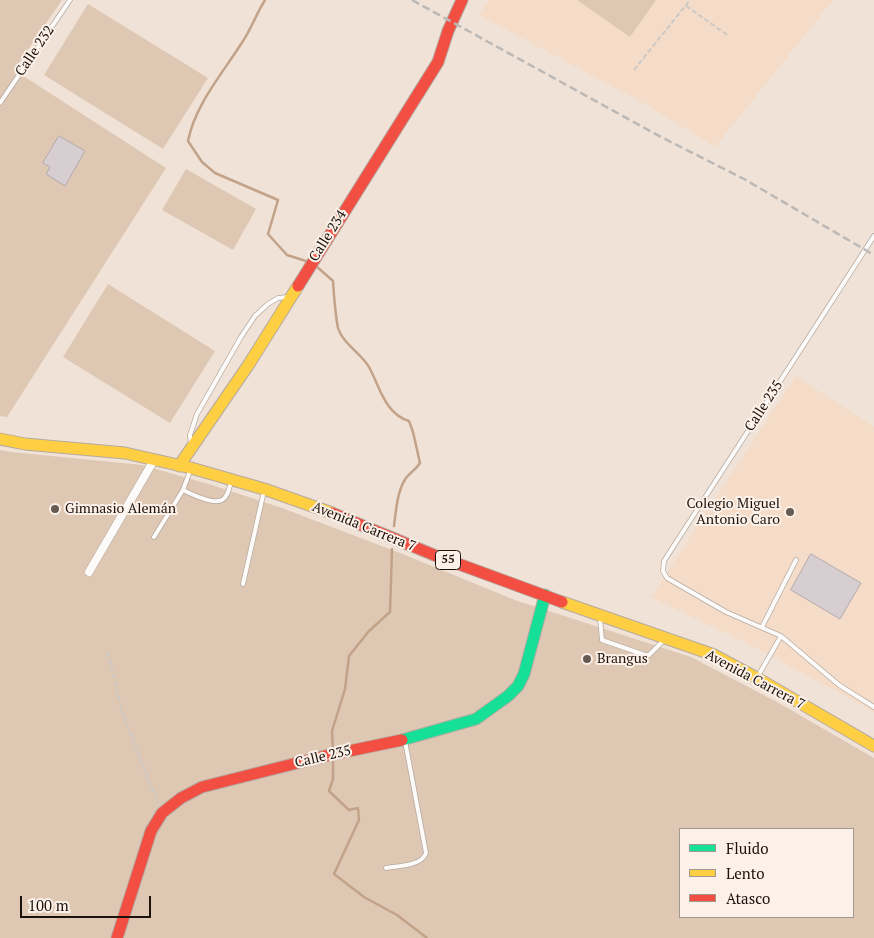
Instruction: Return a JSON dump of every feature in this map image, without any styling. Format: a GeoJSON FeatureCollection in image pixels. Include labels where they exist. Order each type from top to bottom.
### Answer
{"type":"FeatureCollection","features":[{"type":"Feature","properties":{"kind":"street","name":"Calle 234"},"geometry":{"type":"LineString","coordinates":[[185,467],[192,447],[249,364],[438,62],[448,31],[462,0]]}},
{"type":"Feature","properties":{"kind":"street","name":"Avenida Carrera 7"},"geometry":{"type":"LineString","coordinates":[[0,439],[25,444],[126,453],[264,489],[323,509],[434,555],[600,616],[714,655],[874,746]]}},
{"type":"Feature","properties":{"kind":"street"},"geometry":{"type":"LineString","coordinates":[[89,572],[154,460]]}},
{"type":"Feature","properties":{"kind":"street","name":"Calle 235"},"geometry":{"type":"LineString","coordinates":[[116,938],[150,831],[162,813],[181,798],[202,787],[325,756],[405,739],[476,719],[508,696],[518,686],[524,674],[545,595]]}},
{"type":"Feature","properties":{"kind":"lane","name":"Calle 232"},"geometry":{"type":"LineString","coordinates":[[0,102],[70,0]]}},
{"type":"Feature","properties":{"kind":"lane","name":"Calle 235"},"geometry":{"type":"LineString","coordinates":[[762,627],[726,612],[667,578],[663,571],[664,561],[874,236]]}},
{"type":"Feature","properties":{"kind":"lane"},"geometry":{"type":"LineString","coordinates":[[192,447],[190,435],[197,414],[241,337],[255,316],[268,304],[278,298],[290,297]]}},
{"type":"Feature","properties":{"kind":"lane"},"geometry":{"type":"LineString","coordinates":[[154,537],[182,490],[185,467]]}},
{"type":"Feature","properties":{"kind":"lane"},"geometry":{"type":"LineString","coordinates":[[182,490],[203,499],[217,502],[222,500],[227,494],[232,480]]}},
{"type":"Feature","properties":{"kind":"lane"},"geometry":{"type":"LineString","coordinates":[[243,584],[264,489]]}},
{"type":"Feature","properties":{"kind":"lane"},"geometry":{"type":"LineString","coordinates":[[796,560],[762,627],[780,636],[804,653],[839,685],[874,707]]}},
{"type":"Feature","properties":{"kind":"lane"},"geometry":{"type":"LineString","coordinates":[[600,616],[602,640],[645,655],[649,655],[666,638]]}},
{"type":"Feature","properties":{"kind":"lane"},"geometry":{"type":"LineString","coordinates":[[757,678],[780,636]]}},
{"type":"Feature","properties":{"kind":"lane"},"geometry":{"type":"LineString","coordinates":[[386,868],[420,861],[424,859],[426,852],[405,739]]}},
{"type":"Feature","properties":{"kind":"path"},"geometry":{"type":"LineString","coordinates":[[634,70],[690,0]]}},
{"type":"Feature","properties":{"kind":"path"},"geometry":{"type":"LineString","coordinates":[[686,6],[729,36]]}},
{"type":"Feature","properties":{"kind":"path"},"geometry":{"type":"LineString","coordinates":[[108,652],[122,712],[162,813]]}},
{"type":"Feature","properties":{"kind":"shaded area"},"geometry":{"type":"Polygon","coordinates":[[[0,0],[62,0],[14,70],[166,168],[7,417],[0,416],[0,0]]]}},
{"type":"Feature","properties":{"kind":"shaded area"},"geometry":{"type":"Polygon","coordinates":[[[489,0],[833,0],[715,147],[647,105],[479,15],[489,0]]]}},
{"type":"Feature","properties":{"kind":"shaded area"},"geometry":{"type":"Polygon","coordinates":[[[577,0],[656,0],[630,37],[577,0]]]}},
{"type":"Feature","properties":{"kind":"shaded area"},"geometry":{"type":"Polygon","coordinates":[[[88,4],[208,78],[163,149],[44,75],[88,4]]]}},
{"type":"Feature","properties":{"kind":"shaded area"},"geometry":{"type":"Polygon","coordinates":[[[186,169],[256,209],[233,250],[162,210],[186,169]]]}},
{"type":"Feature","properties":{"kind":"shaded area"},"geometry":{"type":"Polygon","coordinates":[[[108,284],[215,351],[170,423],[63,357],[108,284]]]}},
{"type":"Feature","properties":{"kind":"shaded area","name":"Colegio Miguel Antonio Caro"},"geometry":{"type":"Polygon","coordinates":[[[796,376],[874,427],[874,712],[760,650],[651,597],[796,376]]]}},
{"type":"Feature","properties":{"kind":"shaded area"},"geometry":{"type":"Polygon","coordinates":[[[0,450],[142,465],[212,485],[282,508],[515,600],[691,657],[777,702],[874,758],[874,938],[0,938],[0,450]]]}},
{"type":"Feature","properties":{"kind":"building"},"geometry":{"type":"Polygon","coordinates":[[[59,136],[85,151],[65,186],[46,174],[50,167],[43,163],[59,136]]]}},
{"type":"Feature","properties":{"kind":"building"},"geometry":{"type":"Polygon","coordinates":[[[811,554],[861,583],[840,619],[791,590],[811,554]]]}},
{"type":"Feature","properties":{"kind":"waterway"},"geometry":{"type":"LineString","coordinates":[[265,0],[245,39],[203,102],[188,141],[202,162],[215,173],[278,200],[268,234],[287,255],[309,262]]}},
{"type":"Feature","properties":{"kind":"waterway"},"geometry":{"type":"LineString","coordinates":[[316,266],[333,281],[336,316],[340,334],[369,367],[389,406],[394,412],[409,421],[413,432],[420,463],[403,483],[397,501],[394,526]]}},
{"type":"Feature","properties":{"kind":"waterway"},"geometry":{"type":"LineString","coordinates":[[333,751],[332,731],[345,689],[349,656],[369,631],[390,612],[392,549]]}},
{"type":"Feature","properties":{"kind":"waterway"},"geometry":{"type":"LineString","coordinates":[[333,757],[333,779],[329,791],[349,810],[358,808],[359,820],[334,874],[364,897],[397,915],[427,938]]}},
{"type":"Feature","properties":{"kind":"railway"},"geometry":{"type":"LineString","coordinates":[[412,0],[661,137],[744,179],[874,255]]}},
{"type":"Feature","properties":{"kind":"traffic: fast"},"geometry":{"type":"LineString","coordinates":[[402,740],[476,719],[508,696],[518,686],[524,674],[545,595]]}},
{"type":"Feature","properties":{"kind":"traffic: slow"},"geometry":{"type":"LineString","coordinates":[[179,466],[249,364],[298,286]]}},
{"type":"Feature","properties":{"kind":"traffic: slow"},"geometry":{"type":"LineString","coordinates":[[0,439],[25,444],[125,453],[191,468],[264,489],[332,513]]}},
{"type":"Feature","properties":{"kind":"traffic: slow"},"geometry":{"type":"LineString","coordinates":[[562,602],[714,655],[874,746]]}},
{"type":"Feature","properties":{"kind":"traffic: jam"},"geometry":{"type":"LineString","coordinates":[[298,286],[438,62],[448,31],[462,0]]}},
{"type":"Feature","properties":{"kind":"traffic: jam"},"geometry":{"type":"LineString","coordinates":[[332,513],[434,555],[562,602]]}},
{"type":"Feature","properties":{"kind":"traffic: jam"},"geometry":{"type":"LineString","coordinates":[[117,938],[151,831],[162,813],[181,798],[202,787],[325,756],[402,740]]}},
{"type":"Feature","properties":{"kind":"place","name":"Gimnasio Alemán"},"geometry":{"type":"Point","coordinates":[55,509]}},
{"type":"Feature","properties":{"kind":"place","name":"Colegio Miguel Antonio Caro"},"geometry":{"type":"Point","coordinates":[790,512]}},
{"type":"Feature","properties":{"kind":"place","name":"Brangus"},"geometry":{"type":"Point","coordinates":[587,659]}}]}
